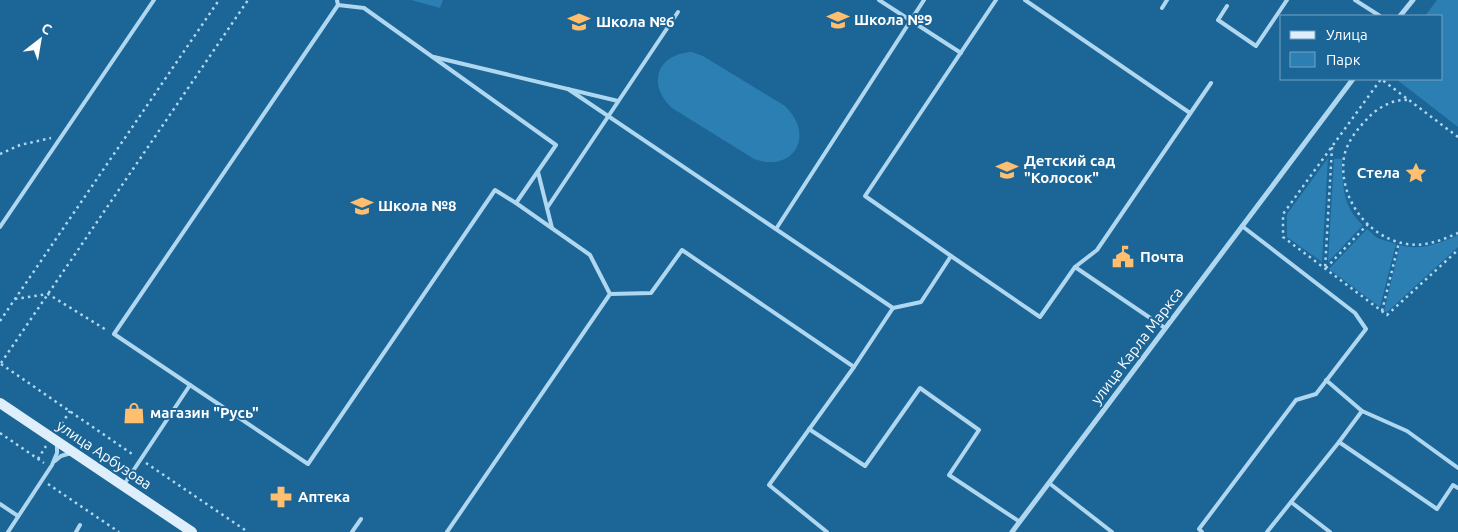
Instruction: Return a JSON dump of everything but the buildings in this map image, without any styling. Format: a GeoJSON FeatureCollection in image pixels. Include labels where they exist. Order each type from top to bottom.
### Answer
{"type":"FeatureCollection","features":[{"type":"Feature","properties":{"kind":"street"},"geometry":{"type":"LineString","coordinates":[[1401,15],[1412,0]]}},
{"type":"Feature","properties":{"kind":"street","name":"улица Карла Маркса"},"geometry":{"type":"LineString","coordinates":[[1012,532],[1352,80]]}},
{"type":"Feature","properties":{"kind":"street","name":"улица Арбузова"},"geometry":{"type":"LineString","coordinates":[[0,403],[189,531]]}},
{"type":"Feature","properties":{"kind":"lane"},"geometry":{"type":"LineString","coordinates":[[0,227],[154,0]]}},
{"type":"Feature","properties":{"kind":"lane"},"geometry":{"type":"LineString","coordinates":[[879,0],[960,53]]}},
{"type":"Feature","properties":{"kind":"lane"},"geometry":{"type":"LineString","coordinates":[[776,229],[924,0]]}},
{"type":"Feature","properties":{"kind":"lane"},"geometry":{"type":"LineString","coordinates":[[996,0],[865,196],[1040,317],[1074,267],[1097,250],[1211,83]]}},
{"type":"Feature","properties":{"kind":"lane"},"geometry":{"type":"LineString","coordinates":[[1025,0],[1190,113]]}},
{"type":"Feature","properties":{"kind":"lane"},"geometry":{"type":"LineString","coordinates":[[1162,8],[1167,0]]}},
{"type":"Feature","properties":{"kind":"lane"},"geometry":{"type":"LineString","coordinates":[[1227,6],[1218,20],[1256,46],[1287,0]]}},
{"type":"Feature","properties":{"kind":"lane"},"geometry":{"type":"LineString","coordinates":[[1355,0],[1378,15]]}},
{"type":"Feature","properties":{"kind":"lane"},"geometry":{"type":"LineString","coordinates":[[516,203],[556,145],[364,8],[337,2],[114,334],[308,464],[495,190],[590,255],[610,294]]}},
{"type":"Feature","properties":{"kind":"lane"},"geometry":{"type":"LineString","coordinates":[[547,208],[678,12]]}},
{"type":"Feature","properties":{"kind":"lane"},"geometry":{"type":"LineString","coordinates":[[432,57],[618,101]]}},
{"type":"Feature","properties":{"kind":"lane"},"geometry":{"type":"LineString","coordinates":[[568,89],[894,308]]}},
{"type":"Feature","properties":{"kind":"lane"},"geometry":{"type":"LineString","coordinates":[[538,172],[552,228]]}},
{"type":"Feature","properties":{"kind":"lane"},"geometry":{"type":"LineString","coordinates":[[1202,532],[1199,529],[1296,400],[1316,394],[1366,329],[1355,313],[1242,226]]}},
{"type":"Feature","properties":{"kind":"lane"},"geometry":{"type":"LineString","coordinates":[[610,294],[652,292],[682,250],[854,367]]}},
{"type":"Feature","properties":{"kind":"lane"},"geometry":{"type":"LineString","coordinates":[[827,532],[769,485],[894,308],[921,302],[951,256]]}},
{"type":"Feature","properties":{"kind":"lane"},"geometry":{"type":"LineString","coordinates":[[1074,267],[1165,328]]}},
{"type":"Feature","properties":{"kind":"lane"},"geometry":{"type":"LineString","coordinates":[[447,532],[610,294]]}},
{"type":"Feature","properties":{"kind":"lane"},"geometry":{"type":"LineString","coordinates":[[1326,380],[1362,411],[1406,431],[1458,468]]}},
{"type":"Feature","properties":{"kind":"lane"},"geometry":{"type":"LineString","coordinates":[[123,486],[190,385]]}},
{"type":"Feature","properties":{"kind":"lane"},"geometry":{"type":"LineString","coordinates":[[809,429],[865,466],[920,388],[979,430],[949,474],[1020,522]]}},
{"type":"Feature","properties":{"kind":"lane"},"geometry":{"type":"LineString","coordinates":[[1267,532],[1362,411]]}},
{"type":"Feature","properties":{"kind":"lane"},"geometry":{"type":"LineString","coordinates":[[8,532],[51,466],[57,453],[57,442]]}},
{"type":"Feature","properties":{"kind":"lane"},"geometry":{"type":"LineString","coordinates":[[1339,442],[1437,509],[1453,485],[1458,488]]}},
{"type":"Feature","properties":{"kind":"lane"},"geometry":{"type":"LineString","coordinates":[[51,466],[61,456],[73,453]]}},
{"type":"Feature","properties":{"kind":"lane"},"geometry":{"type":"LineString","coordinates":[[1049,482],[1112,532]]}},
{"type":"Feature","properties":{"kind":"lane"},"geometry":{"type":"LineString","coordinates":[[1291,502],[1330,532]]}},
{"type":"Feature","properties":{"kind":"lane"},"geometry":{"type":"LineString","coordinates":[[0,504],[18,516]]}},
{"type":"Feature","properties":{"kind":"lane"},"geometry":{"type":"LineString","coordinates":[[352,532],[361,519]]}},
{"type":"Feature","properties":{"kind":"lane"},"geometry":{"type":"LineString","coordinates":[[76,532],[80,525]]}},
{"type":"Feature","properties":{"kind":"path"},"geometry":{"type":"LineString","coordinates":[[0,321],[219,0]]}},
{"type":"Feature","properties":{"kind":"path"},"geometry":{"type":"LineString","coordinates":[[248,0],[0,363],[248,532]]}},
{"type":"Feature","properties":{"kind":"path"},"geometry":{"type":"LineString","coordinates":[[1380,80],[1282,214],[1283,237],[1387,315],[1458,250]]}},
{"type":"Feature","properties":{"kind":"path"},"geometry":{"type":"LineString","coordinates":[[1382,80],[1458,137]]}},
{"type":"Feature","properties":{"kind":"path"},"geometry":{"type":"LineString","coordinates":[[1409,100],[1400,99],[1376,110],[1356,131],[1344,157],[1346,189],[1357,214],[1379,234],[1399,242],[1407,244],[1434,243],[1458,233]]}},
{"type":"Feature","properties":{"kind":"path"},"geometry":{"type":"LineString","coordinates":[[0,154],[20,145],[62,136]]}},
{"type":"Feature","properties":{"kind":"path"},"geometry":{"type":"LineString","coordinates":[[1325,269],[1332,146]]}},
{"type":"Feature","properties":{"kind":"path"},"geometry":{"type":"LineString","coordinates":[[1325,269],[1368,224]]}},
{"type":"Feature","properties":{"kind":"path"},"geometry":{"type":"LineString","coordinates":[[1382,311],[1399,242]]}},
{"type":"Feature","properties":{"kind":"path"},"geometry":{"type":"LineString","coordinates":[[15,299],[48,294],[114,334]]}},
{"type":"Feature","properties":{"kind":"path"},"geometry":{"type":"LineString","coordinates":[[0,433],[51,466]]}},
{"type":"Feature","properties":{"kind":"path"},"geometry":{"type":"LineString","coordinates":[[42,480],[119,532]]}},
{"type":"Feature","properties":{"kind":"green space"},"geometry":{"type":"Polygon","coordinates":[[[411,0],[443,0],[440,8],[411,0]]]}},
{"type":"Feature","properties":{"kind":"green space"},"geometry":{"type":"Polygon","coordinates":[[[1437,0],[1458,0],[1458,127],[1397,80],[1443,80],[1443,15],[1426,15],[1437,0]]]}},
{"type":"Feature","properties":{"kind":"green space"},"geometry":{"type":"Polygon","coordinates":[[[692,52],[703,56],[785,106],[794,117],[799,129],[799,140],[796,149],[789,156],[780,161],[768,162],[754,159],[672,108],[664,99],[660,90],[659,72],[670,58],[692,52]]]}},
{"type":"Feature","properties":{"kind":"green space"},"geometry":{"type":"Polygon","coordinates":[[[1328,158],[1322,262],[1287,237],[1287,214],[1328,158]]]}},
{"type":"Feature","properties":{"kind":"green space"},"geometry":{"type":"Polygon","coordinates":[[[1334,159],[1342,159],[1345,195],[1351,211],[1363,225],[1328,262],[1334,159]]]}},
{"type":"Feature","properties":{"kind":"green space"},"geometry":{"type":"Polygon","coordinates":[[[1367,229],[1377,238],[1396,244],[1380,307],[1329,269],[1367,229]]]}},
{"type":"Feature","properties":{"kind":"green space"},"geometry":{"type":"Polygon","coordinates":[[[1458,235],[1458,247],[1387,312],[1384,311],[1400,245],[1407,247],[1429,246],[1458,235]]]}},
{"type":"Feature","properties":{"kind":"place","name":"Школа №9"},"geometry":{"type":"Point","coordinates":[838,20]}},
{"type":"Feature","properties":{"kind":"place","name":"Школа №6"},"geometry":{"type":"Point","coordinates":[579,22]}},
{"type":"Feature","properties":{"kind":"place","name":"Детский сад \"Колосок\""},"geometry":{"type":"Point","coordinates":[1007,170]}},
{"type":"Feature","properties":{"kind":"place","name":"Стела"},"geometry":{"type":"Point","coordinates":[1416,173]}},
{"type":"Feature","properties":{"kind":"place","name":"Школа №8"},"geometry":{"type":"Point","coordinates":[362,206]}},
{"type":"Feature","properties":{"kind":"place","name":"Почта"},"geometry":{"type":"Point","coordinates":[1123,257]}},
{"type":"Feature","properties":{"kind":"place","name":"магазин \"Русь\""},"geometry":{"type":"Point","coordinates":[134,413]}},
{"type":"Feature","properties":{"kind":"place","name":"Аптека"},"geometry":{"type":"Point","coordinates":[281,497]}}]}
